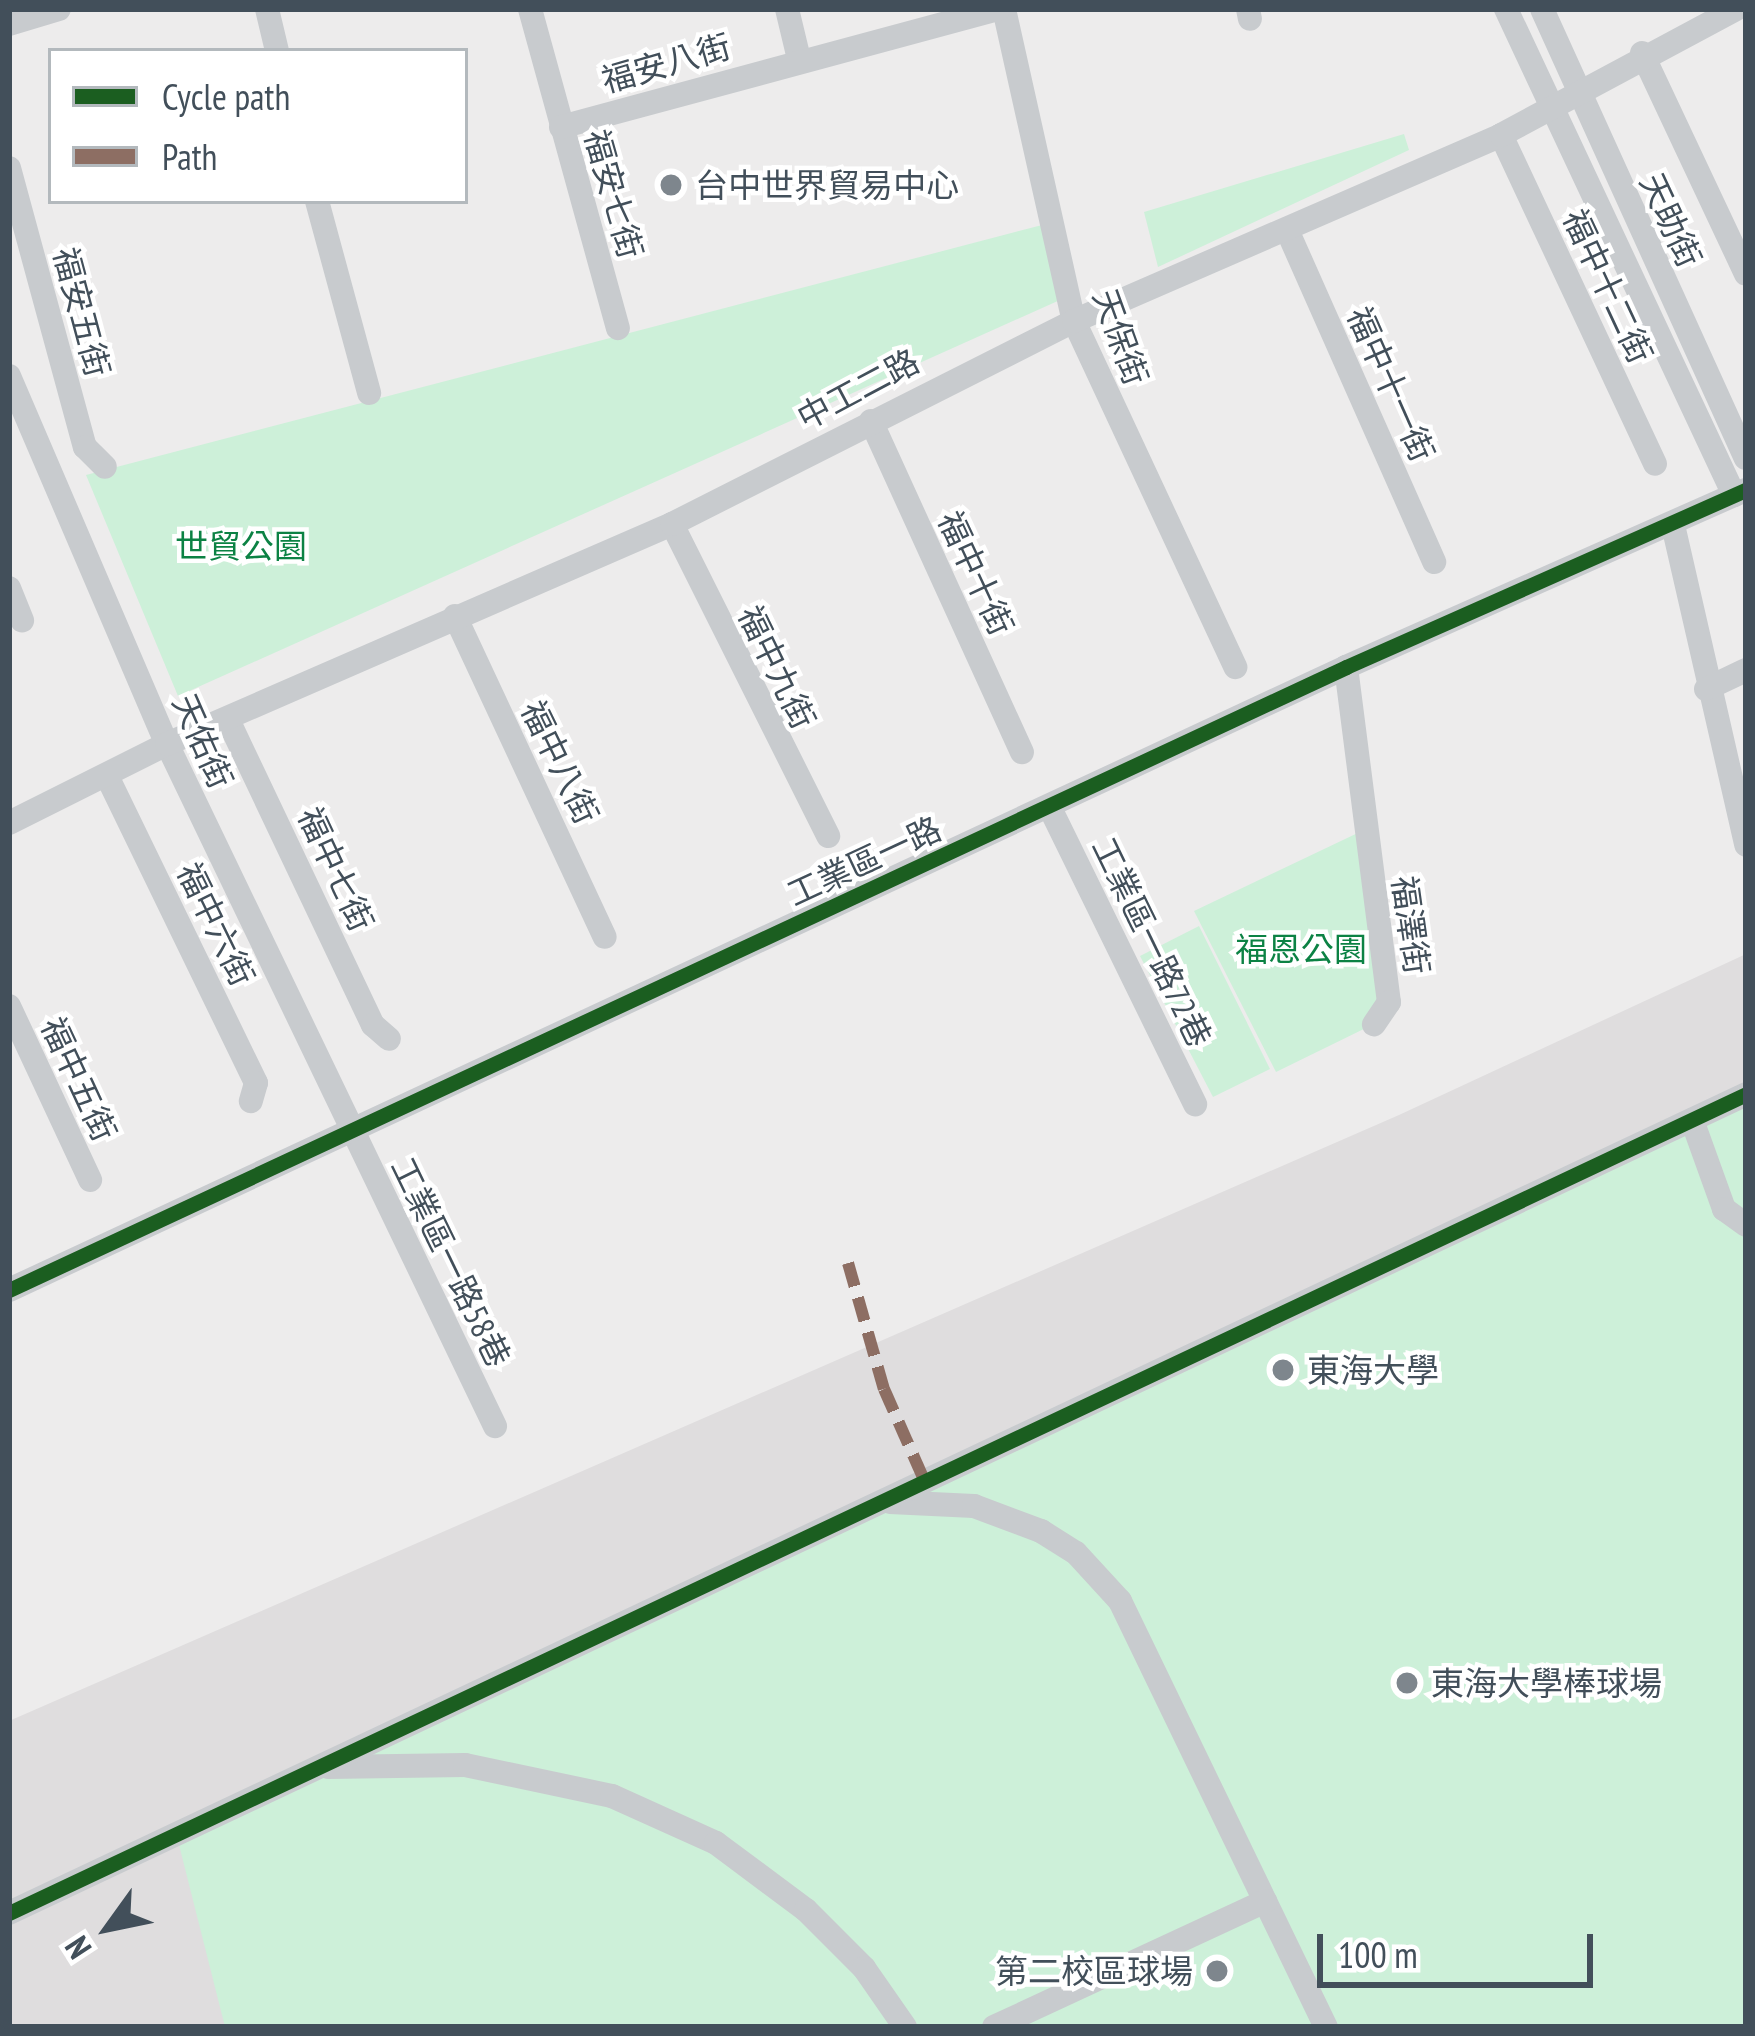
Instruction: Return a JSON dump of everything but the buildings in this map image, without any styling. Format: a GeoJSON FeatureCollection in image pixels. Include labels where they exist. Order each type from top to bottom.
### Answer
{"type":"FeatureCollection","features":[{"type":"Feature","properties":{"kind":"street"},"geometry":{"type":"LineString","coordinates":[[9,24],[59,9]]}},
{"type":"Feature","properties":{"kind":"street"},"geometry":{"type":"LineString","coordinates":[[267,9],[276,48]]}},
{"type":"Feature","properties":{"kind":"street","name":"福安七街"},"geometry":{"type":"LineString","coordinates":[[530,9],[618,328]]}},
{"type":"Feature","properties":{"kind":"street"},"geometry":{"type":"LineString","coordinates":[[788,9],[800,59]]}},
{"type":"Feature","properties":{"kind":"street","name":"福安八街"},"geometry":{"type":"LineString","coordinates":[[561,127],[800,59],[1001,9]]}},
{"type":"Feature","properties":{"kind":"street","name":"天保街"},"geometry":{"type":"LineString","coordinates":[[1001,9],[1074,321],[1235,668]]}},
{"type":"Feature","properties":{"kind":"street","name":"天助街"},"geometry":{"type":"LineString","coordinates":[[1506,9],[1740,492]]}},
{"type":"Feature","properties":{"kind":"street","name":"天助街"},"geometry":{"type":"LineString","coordinates":[[1542,9],[1746,458]]}},
{"type":"Feature","properties":{"kind":"street","name":"中工二路"},"geometry":{"type":"LineString","coordinates":[[9,823],[167,744],[229,722],[455,616],[672,524],[1074,321],[1288,232],[1501,135],[1642,53],[1736,9]]}},
{"type":"Feature","properties":{"kind":"street"},"geometry":{"type":"LineString","coordinates":[[1642,53],[1746,274]]}},
{"type":"Feature","properties":{"kind":"street","name":"福中十二街"},"geometry":{"type":"LineString","coordinates":[[1501,135],[1654,464]]}},
{"type":"Feature","properties":{"kind":"street","name":"福安五街"},"geometry":{"type":"LineString","coordinates":[[9,168],[86,447],[105,467]]}},
{"type":"Feature","properties":{"kind":"street"},"geometry":{"type":"LineString","coordinates":[[317,204],[369,394]]}},
{"type":"Feature","properties":{"kind":"street","name":"福中十一街"},"geometry":{"type":"LineString","coordinates":[[1288,232],[1434,562]]}},
{"type":"Feature","properties":{"kind":"street","name":"天佑街"},"geometry":{"type":"LineString","coordinates":[[9,376],[167,744],[347,1129]]}},
{"type":"Feature","properties":{"kind":"street","name":"福中十街"},"geometry":{"type":"LineString","coordinates":[[871,422],[1022,752]]}},
{"type":"Feature","properties":{"kind":"street","name":"工業區一路"},"geometry":{"type":"LineString","coordinates":[[9,1290],[1346,667],[1740,492]]}},
{"type":"Feature","properties":{"kind":"street","name":"福中九街"},"geometry":{"type":"LineString","coordinates":[[672,524],[828,836]]}},
{"type":"Feature","properties":{"kind":"street"},"geometry":{"type":"LineString","coordinates":[[1673,525],[1706,688],[1746,845]]}},
{"type":"Feature","properties":{"kind":"street"},"geometry":{"type":"LineString","coordinates":[[9,588],[22,620]]}},
{"type":"Feature","properties":{"kind":"street","name":"福中八街"},"geometry":{"type":"LineString","coordinates":[[455,616],[605,937]]}},
{"type":"Feature","properties":{"kind":"street","name":"福澤街"},"geometry":{"type":"LineString","coordinates":[[1346,667],[1389,1002],[1374,1024]]}},
{"type":"Feature","properties":{"kind":"street"},"geometry":{"type":"LineString","coordinates":[[1706,688],[1746,670]]}},
{"type":"Feature","properties":{"kind":"street","name":"福中七街"},"geometry":{"type":"LineString","coordinates":[[229,722],[373,1025],[389,1039]]}},
{"type":"Feature","properties":{"kind":"street","name":"福中六街"},"geometry":{"type":"LineString","coordinates":[[107,776],[256,1083],[251,1101]]}},
{"type":"Feature","properties":{"kind":"street","name":"工業區一路72巷"},"geometry":{"type":"LineString","coordinates":[[1050,808],[1195,1104]]}},
{"type":"Feature","properties":{"kind":"street","name":"福中五街"},"geometry":{"type":"LineString","coordinates":[[9,1006],[90,1180]]}},
{"type":"Feature","properties":{"kind":"street"},"geometry":{"type":"LineString","coordinates":[[9,1913],[1746,1094]]}},
{"type":"Feature","properties":{"kind":"street"},"geometry":{"type":"LineString","coordinates":[[1692,1120],[1724,1209],[1746,1225]]}},
{"type":"Feature","properties":{"kind":"street","name":"工業區一路58巷"},"geometry":{"type":"LineString","coordinates":[[347,1129],[495,1426]]}},
{"type":"Feature","properties":{"kind":"street"},"geometry":{"type":"LineString","coordinates":[[886,1502],[974,1506],[1076,1552],[1120,1600],[1326,2027]]}},
{"type":"Feature","properties":{"kind":"street"},"geometry":{"type":"LineString","coordinates":[[314,1768],[466,1765],[612,1796],[748,1861],[864,1968],[905,2027]]}},
{"type":"Feature","properties":{"kind":"street"},"geometry":{"type":"LineString","coordinates":[[994,2027],[1265,1901]]}},
{"type":"Feature","properties":{"kind":"shaded area","name":"東海大學"},"geometry":{"type":"Polygon","coordinates":[[[1746,954],[1746,2027],[9,2027],[9,1721],[1399,1115],[1746,954]]]}},
{"type":"Feature","properties":{"kind":"green space"},"geometry":{"type":"Polygon","coordinates":[[[1404,134],[1409,150],[1158,267],[1144,212],[1404,134]]]}},
{"type":"Feature","properties":{"kind":"green space","name":"世貿公園"},"geometry":{"type":"Polygon","coordinates":[[[1046,224],[1060,300],[178,696],[86,475],[1046,224]]]}},
{"type":"Feature","properties":{"kind":"green space","name":"福恩公園"},"geometry":{"type":"Polygon","coordinates":[[[1364,830],[1389,1002],[1374,1024],[1276,1072],[1194,911],[1364,830]]]}},
{"type":"Feature","properties":{"kind":"green space"},"geometry":{"type":"Polygon","coordinates":[[[1199,926],[1270,1069],[1213,1097],[1140,956],[1199,926]]]}},
{"type":"Feature","properties":{"kind":"green space","name":"東海大學"},"geometry":{"type":"Polygon","coordinates":[[[1746,1095],[1746,2027],[225,2027],[176,1833],[1746,1095]]]}},
{"type":"Feature","properties":{"kind":"marked path"},"geometry":{"type":"LineString","coordinates":[[848,1263],[884,1389],[925,1482]]}},
{"type":"Feature","properties":{"kind":"cycle path"},"geometry":{"type":"LineString","coordinates":[[9,1290],[1346,667],[1746,490]]}},
{"type":"Feature","properties":{"kind":"cycle path"},"geometry":{"type":"LineString","coordinates":[[9,1913],[1746,1094]]}},
{"type":"Feature","properties":{"kind":"place","name":"台中世界貿易中心"},"geometry":{"type":"Point","coordinates":[671,185]}},
{"type":"Feature","properties":{"kind":"place","name":"東海大學"},"geometry":{"type":"Point","coordinates":[1283,1370]}},
{"type":"Feature","properties":{"kind":"place","name":"東海大學棒球場"},"geometry":{"type":"Point","coordinates":[1407,1683]}},
{"type":"Feature","properties":{"kind":"place","name":"第二校區球場"},"geometry":{"type":"Point","coordinates":[1217,1971]}}]}
